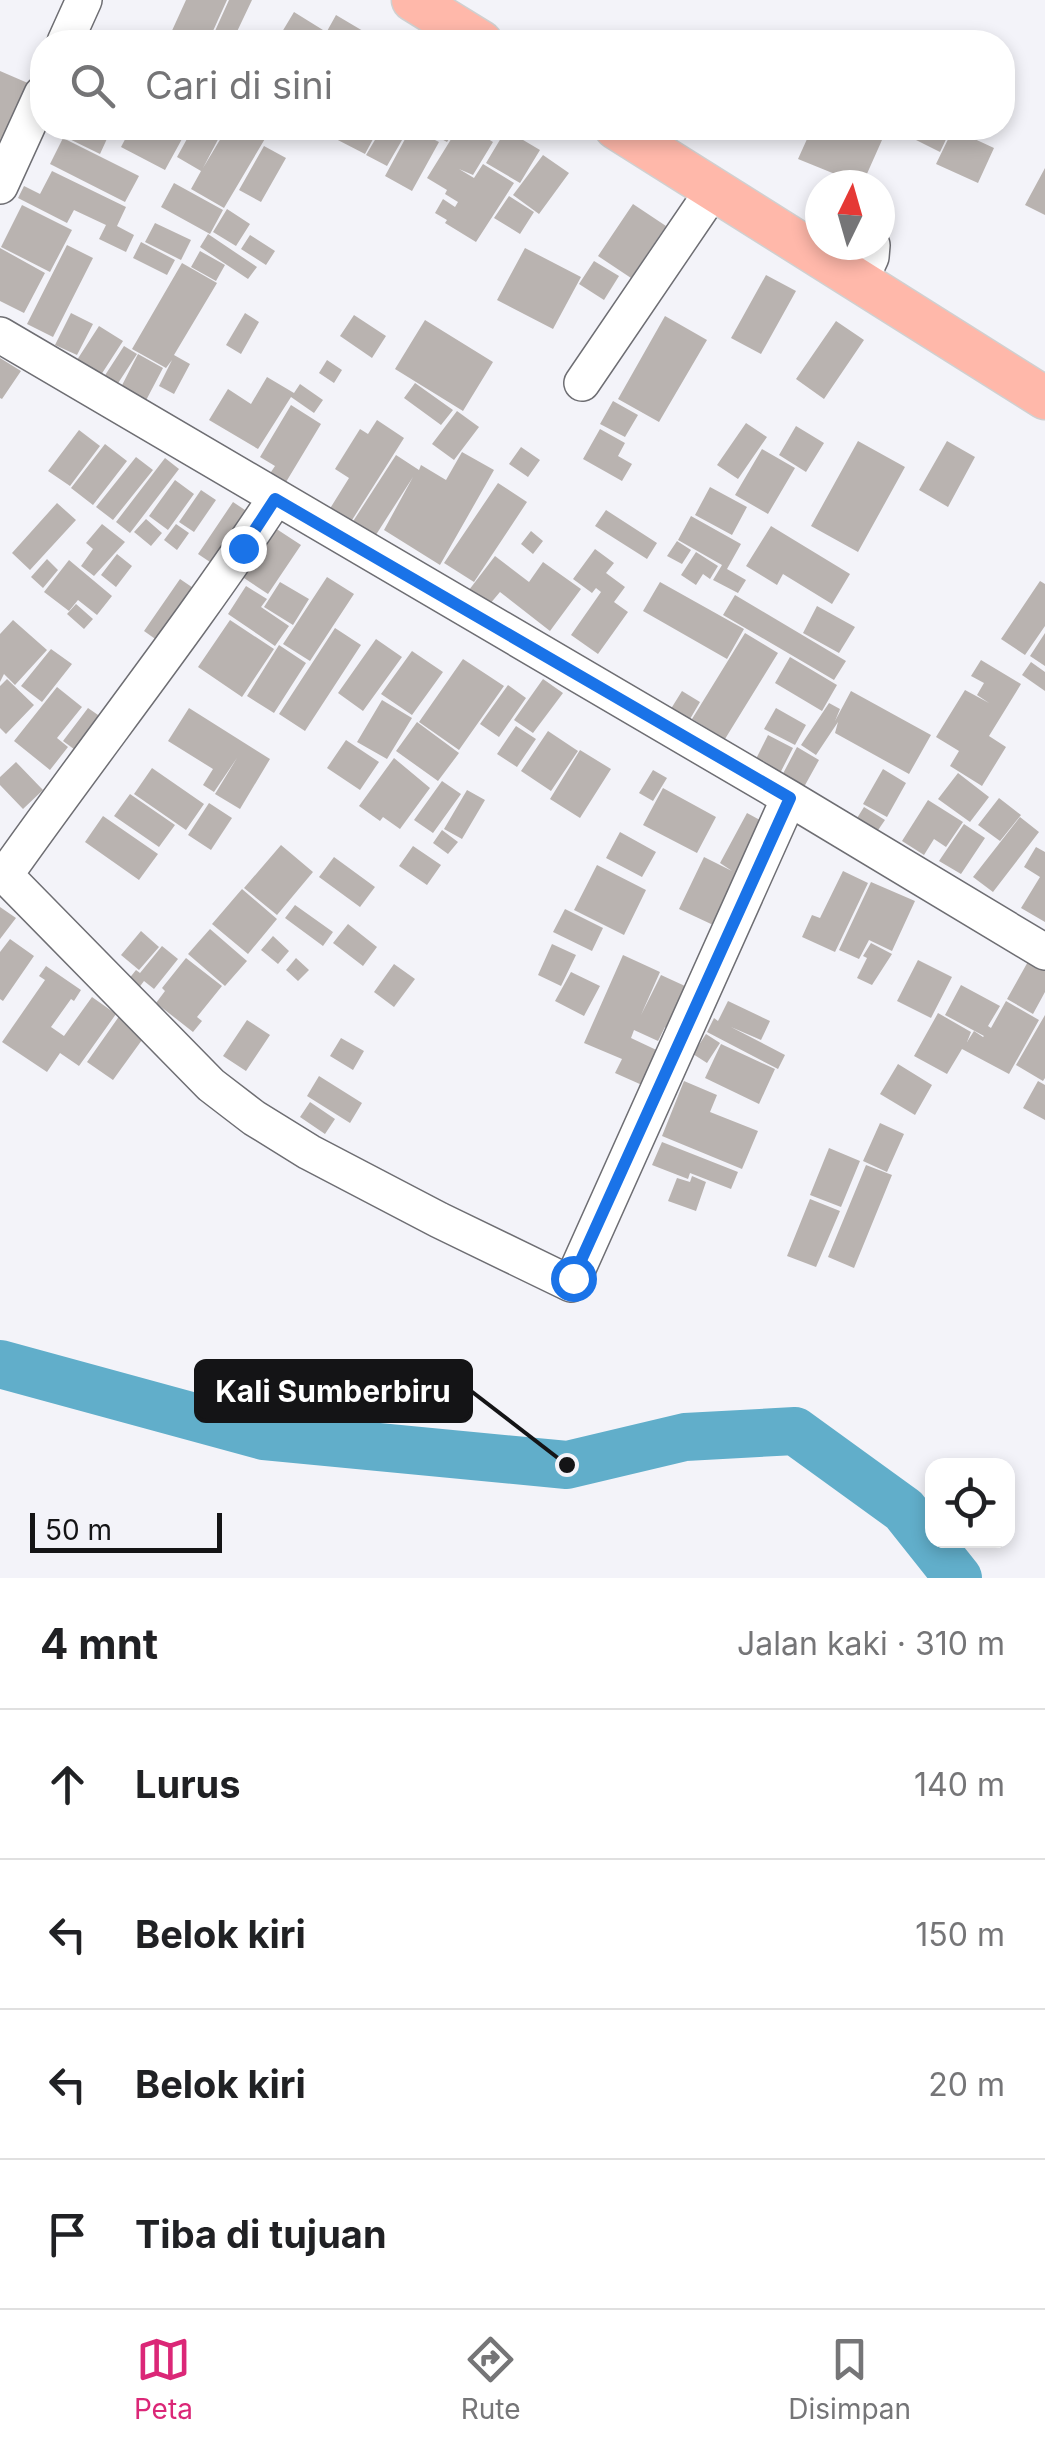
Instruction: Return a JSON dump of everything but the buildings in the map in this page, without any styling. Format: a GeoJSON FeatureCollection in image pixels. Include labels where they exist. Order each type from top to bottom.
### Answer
{"type":"FeatureCollection","features":[{"type":"Feature","properties":{"kind":"main road"},"geometry":{"type":"LineString","coordinates":[[414,0],[462,30]]}},
{"type":"Feature","properties":{"kind":"main road"},"geometry":{"type":"LineString","coordinates":[[635,140],[714,189],[866,263],[1045,398]]}},
{"type":"Feature","properties":{"kind":"street"},"geometry":{"type":"LineString","coordinates":[[70,30],[84,0]]}},
{"type":"Feature","properties":{"kind":"street"},"geometry":{"type":"LineString","coordinates":[[3,172],[30,118]]}},
{"type":"Feature","properties":{"kind":"street"},"geometry":{"type":"LineString","coordinates":[[582,383],[714,189]]}},
{"type":"Feature","properties":{"kind":"street"},"geometry":{"type":"LineString","coordinates":[[0,335],[1045,952]]}},
{"type":"Feature","properties":{"kind":"street"},"geometry":{"type":"LineString","coordinates":[[275,499],[179,640],[3,873],[211,1084],[254,1118],[308,1152],[571,1284],[790,798]]}},
{"type":"Feature","properties":{"kind":"waterway"},"geometry":{"type":"LineString","coordinates":[[0,1364],[264,1436],[567,1465],[685,1437],[795,1431],[904,1510],[958,1578]]}},
{"type":"Feature","properties":{"kind":"place","name":"Kali Sumberbiru"},"geometry":{"type":"Point","coordinates":[567,1465]}},
{"type":"Feature","properties":{"kind":"route"},"geometry":{"type":"LineString","coordinates":[[243,548],[275,499],[790,798],[573,1278]]}}]}
